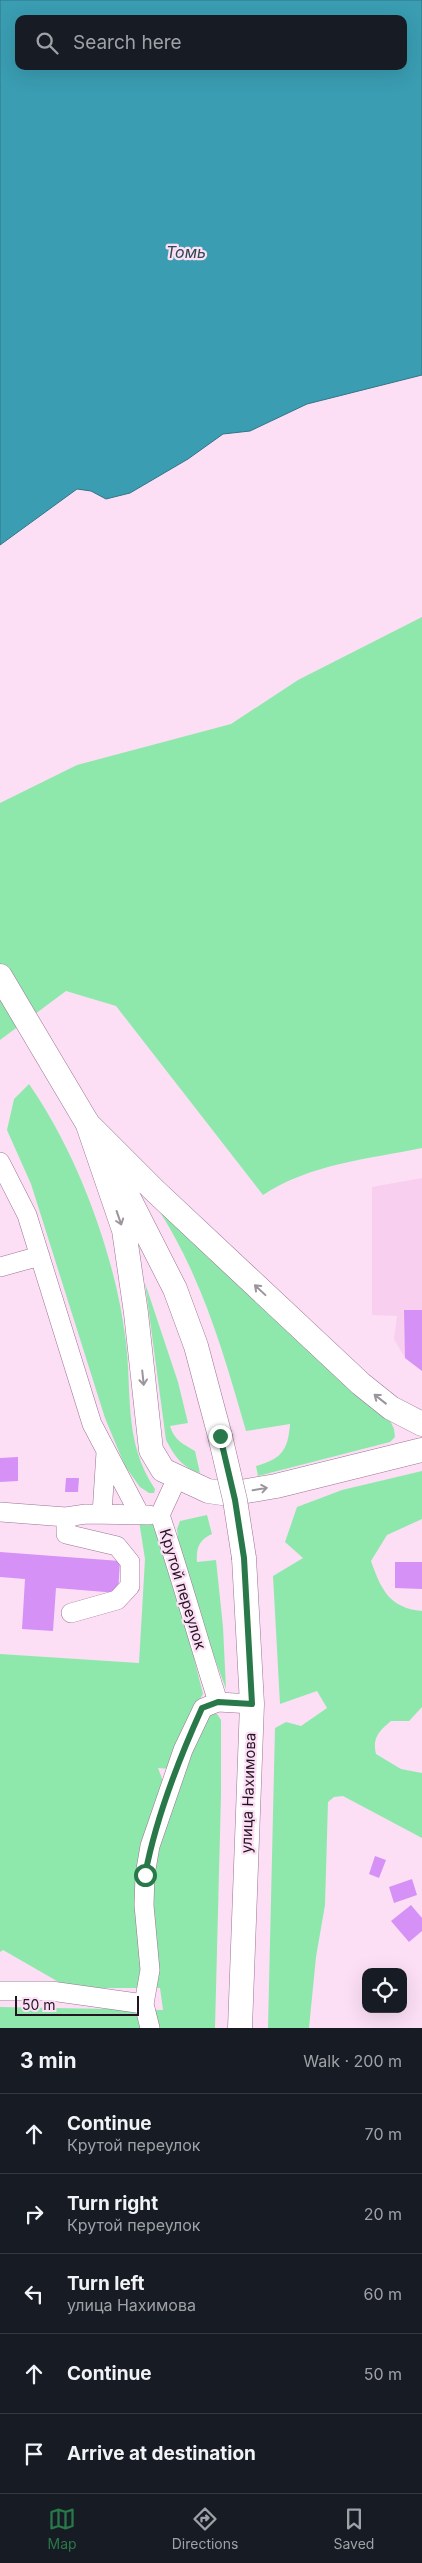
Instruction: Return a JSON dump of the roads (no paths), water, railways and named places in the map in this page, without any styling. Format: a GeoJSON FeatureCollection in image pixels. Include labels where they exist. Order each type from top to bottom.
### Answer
{"type":"FeatureCollection","features":[{"type":"Feature","properties":{"kind":"main road"},"geometry":{"type":"LineString","coordinates":[[0,976],[87,1122],[124,1230],[136,1313],[151,1450],[163,1470],[208,1491],[229,1494],[276,1486],[422,1450]]}},
{"type":"Feature","properties":{"kind":"main road"},"geometry":{"type":"LineString","coordinates":[[87,1122],[154,1190],[361,1384],[391,1408],[422,1424]]}},
{"type":"Feature","properties":{"kind":"main road","name":"улица Нахимова"},"geometry":{"type":"LineString","coordinates":[[87,1122],[131,1199],[175,1289],[196,1346],[235,1500],[244,1558],[252,1704],[240,2028]]}},
{"type":"Feature","properties":{"kind":"street"},"geometry":{"type":"LineString","coordinates":[[0,1162],[27,1214],[92,1424],[140,1515]]}},
{"type":"Feature","properties":{"kind":"street"},"geometry":{"type":"LineString","coordinates":[[0,1267],[40,1256]]}},
{"type":"Feature","properties":{"kind":"street"},"geometry":{"type":"LineString","coordinates":[[102,1514],[106,1452]]}},
{"type":"Feature","properties":{"kind":"street","name":"Крутой переулок"},"geometry":{"type":"LineString","coordinates":[[177,1478],[160,1515],[218,1702]]}},
{"type":"Feature","properties":{"kind":"street"},"geometry":{"type":"LineString","coordinates":[[0,1512],[66,1517],[102,1514],[160,1515]]}},
{"type":"Feature","properties":{"kind":"street"},"geometry":{"type":"LineString","coordinates":[[66,1517],[66,1534],[117,1546],[130,1562],[130,1586],[117,1600],[70,1613]]}},
{"type":"Feature","properties":{"kind":"street"},"geometry":{"type":"LineString","coordinates":[[150,2028],[144,2004],[150,1970],[144,1904],[145,1875],[150,1846],[183,1750],[202,1708],[218,1702],[252,1704]]}},
{"type":"Feature","properties":{"kind":"street"},"geometry":{"type":"LineString","coordinates":[[0,1991],[51,1992],[144,2004]]}},
{"type":"Feature","properties":{"kind":"water","name":"Томь"},"geometry":{"type":"Polygon","coordinates":[[[0,0],[422,0],[422,375],[307,404],[250,431],[223,434],[188,459],[130,493],[106,499],[91,491],[77,489],[0,545],[0,0]]]}}]}
